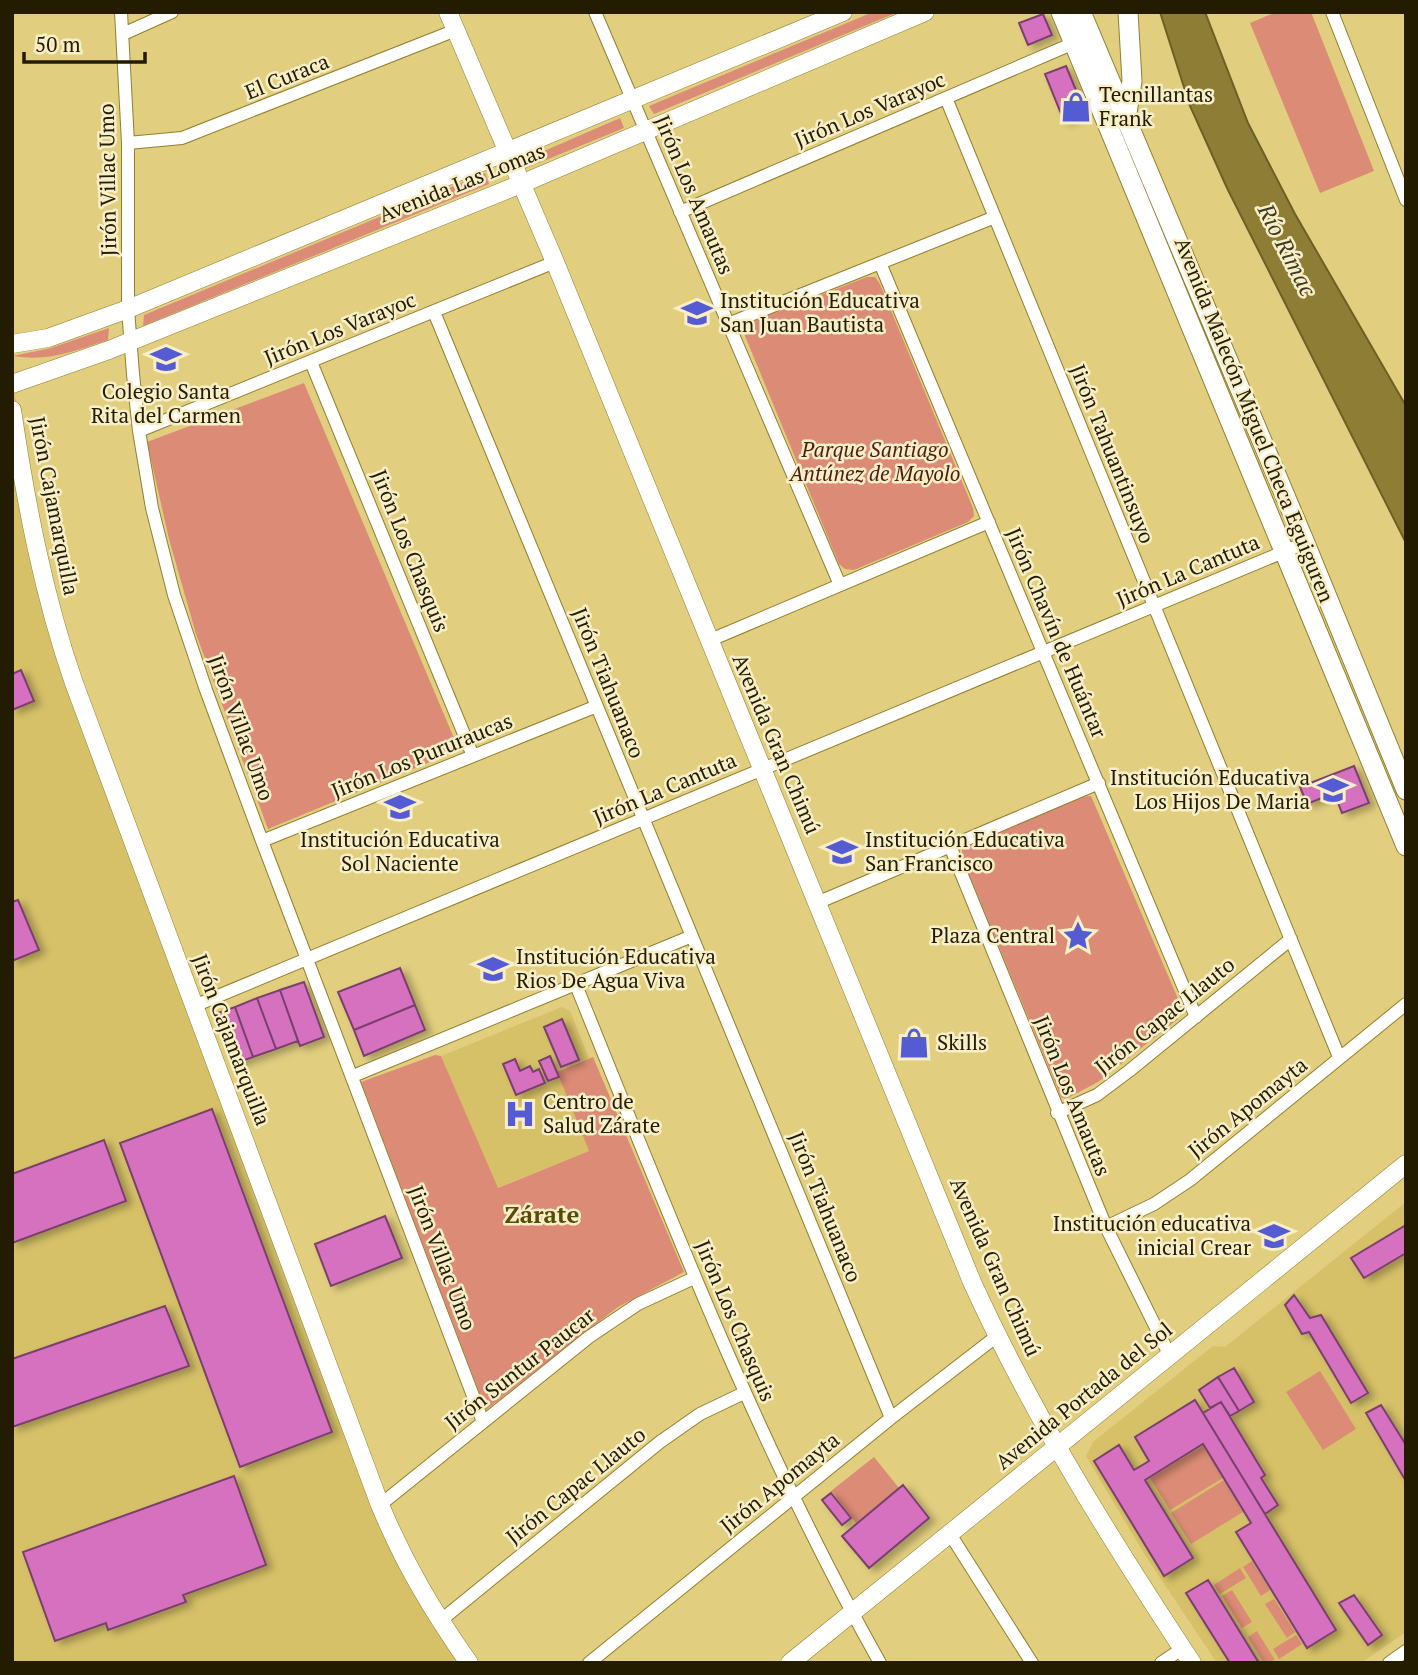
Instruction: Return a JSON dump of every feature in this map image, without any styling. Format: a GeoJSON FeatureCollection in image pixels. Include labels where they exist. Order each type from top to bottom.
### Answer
{"type":"FeatureCollection","features":[{"type":"Feature","properties":{"kind":"main road","name":"Avenida Malecón Miguel Checa Eguiguren"},"geometry":{"type":"LineString","coordinates":[[1061,12],[1406,846]]}},
{"type":"Feature","properties":{"kind":"main road","name":"Avenida Malecón Miguel Checa Eguiguren"},"geometry":{"type":"LineString","coordinates":[[1081,12],[1406,790]]}},
{"type":"Feature","properties":{"kind":"main road"},"geometry":{"type":"LineString","coordinates":[[1126,120],[1132,81],[1128,12]]}},
{"type":"Feature","properties":{"kind":"street","name":"Jirón Villac Umo"},"geometry":{"type":"LineString","coordinates":[[121,12],[128,143],[128,309],[139,431],[152,508],[174,594],[262,841],[484,1422]]}},
{"type":"Feature","properties":{"kind":"street"},"geometry":{"type":"LineString","coordinates":[[123,33],[172,12]]}},
{"type":"Feature","properties":{"kind":"street","name":"Avenida Gran Chimú"},"geometry":{"type":"LineString","coordinates":[[448,12],[555,262],[708,641],[819,902],[972,1282],[997,1336],[1058,1447],[1133,1573],[1188,1655]]}},
{"type":"Feature","properties":{"kind":"street","name":"Jirón Los Amautas"},"geometry":{"type":"LineString","coordinates":[[595,12],[840,585]]}},
{"type":"Feature","properties":{"kind":"street","name":"Avenida Las Lomas"},"geometry":{"type":"LineString","coordinates":[[12,344],[48,338],[128,309],[843,12]]}},
{"type":"Feature","properties":{"kind":"street","name":"Avenida Las Lomas"},"geometry":{"type":"LineString","coordinates":[[12,384],[131,341],[520,184],[925,12]]}},
{"type":"Feature","properties":{"kind":"street"},"geometry":{"type":"LineString","coordinates":[[1332,12],[1406,200]]}},
{"type":"Feature","properties":{"kind":"street","name":"El Curaca"},"geometry":{"type":"LineString","coordinates":[[128,143],[160,142],[195,134],[456,30]]}},
{"type":"Feature","properties":{"kind":"street","name":"Jirón Los Varayoc"},"geometry":{"type":"LineString","coordinates":[[680,212],[1074,44]]}},
{"type":"Feature","properties":{"kind":"street","name":"Jirón Tahuantinsuyo"},"geometry":{"type":"LineString","coordinates":[[946,99],[1339,1057]]}},
{"type":"Feature","properties":{"kind":"street"},"geometry":{"type":"LineString","coordinates":[[728,324],[995,217]]}},
{"type":"Feature","properties":{"kind":"street","name":"Jirón Los Varayoc"},"geometry":{"type":"LineString","coordinates":[[139,431],[555,262]]}},
{"type":"Feature","properties":{"kind":"street","name":"Jirón Chavín de Huántar"},"geometry":{"type":"LineString","coordinates":[[880,263],[1196,1017]]}},
{"type":"Feature","properties":{"kind":"street","name":"Jirón Tiahuanaco"},"geometry":{"type":"LineString","coordinates":[[434,312],[891,1418]]}},
{"type":"Feature","properties":{"kind":"street","name":"Jirón Los Chasquis"},"geometry":{"type":"LineString","coordinates":[[311,362],[473,756]]}},
{"type":"Feature","properties":{"kind":"street","name":"Jirón Cajamarquilla"},"geometry":{"type":"LineString","coordinates":[[12,410],[29,522],[61,646],[380,1505],[412,1576],[469,1663]]}},
{"type":"Feature","properties":{"kind":"street"},"geometry":{"type":"LineString","coordinates":[[708,641],[989,522]]}},
{"type":"Feature","properties":{"kind":"street","name":"Jirón La Cantuta"},"geometry":{"type":"LineString","coordinates":[[194,1006],[1305,543]]}},
{"type":"Feature","properties":{"kind":"street","name":"Jirón Los Pururaucas"},"geometry":{"type":"LineString","coordinates":[[262,841],[597,706]]}},
{"type":"Feature","properties":{"kind":"street"},"geometry":{"type":"LineString","coordinates":[[819,902],[1098,783]]}},
{"type":"Feature","properties":{"kind":"street","name":"Jirón Los Amautas"},"geometry":{"type":"LineString","coordinates":[[950,845],[1057,1113],[1106,1227],[1170,1356]]}},
{"type":"Feature","properties":{"kind":"street"},"geometry":{"type":"LineString","coordinates":[[352,1076],[692,936]]}},
{"type":"Feature","properties":{"kind":"street","name":"Jirón Capac Llauto"},"geometry":{"type":"LineString","coordinates":[[1057,1113],[1097,1095],[1291,939]]}},
{"type":"Feature","properties":{"kind":"street","name":"Jirón Los Chasquis"},"geometry":{"type":"LineString","coordinates":[[576,985],[694,1278],[744,1393],[793,1497],[880,1663]]}},
{"type":"Feature","properties":{"kind":"street","name":"Jirón Apomayta"},"geometry":{"type":"LineString","coordinates":[[1106,1227],[1154,1204],[1190,1180],[1406,1004]]}},
{"type":"Feature","properties":{"kind":"street","name":"Avenida Portada del Sol"},"geometry":{"type":"LineString","coordinates":[[790,1663],[1406,1164]]}},
{"type":"Feature","properties":{"kind":"street","name":"Jirón Suntur Paucar"},"geometry":{"type":"LineString","coordinates":[[380,1505],[589,1337],[629,1310],[694,1278]]}},
{"type":"Feature","properties":{"kind":"street","name":"Jirón Apomayta"},"geometry":{"type":"LineString","coordinates":[[589,1663],[891,1418],[997,1336]]}},
{"type":"Feature","properties":{"kind":"street","name":"Jirón Capac Llauto"},"geometry":{"type":"LineString","coordinates":[[440,1621],[660,1442],[700,1414],[744,1393]]}},
{"type":"Feature","properties":{"kind":"street"},"geometry":{"type":"LineString","coordinates":[[950,1534],[1032,1663]]}},
{"type":"Feature","properties":{"kind":"street"},"geometry":{"type":"LineString","coordinates":[[1389,1663],[1406,1651]]}},
{"type":"Feature","properties":{"kind":"street"},"geometry":{"type":"LineString","coordinates":[[1161,1663],[1188,1655]]}},
{"type":"Feature","properties":{"kind":"shaded area"},"geometry":{"type":"Polygon","coordinates":[[[12,377],[38,543],[77,690],[379,1497],[436,1613],[474,1663],[12,1663],[12,377]]]}},
{"type":"Feature","properties":{"kind":"shaded area","name":"Centro de Salud Zárate"},"geometry":{"type":"Polygon","coordinates":[[[562,1007],[570,1011],[589,1058],[557,1072],[589,1151],[497,1188],[441,1056],[562,1007]]]}},
{"type":"Feature","properties":{"kind":"shaded area"},"geometry":{"type":"Polygon","coordinates":[[[1406,1202],[1406,1632],[1361,1663],[1217,1663],[1145,1555],[1086,1456],[1093,1442],[1213,1346],[1225,1347],[1406,1202]]]}},
{"type":"Feature","properties":{"kind":"green space"},"geometry":{"type":"Polygon","coordinates":[[[873,12],[898,12],[654,114],[649,106],[873,12]]]}},
{"type":"Feature","properties":{"kind":"green space"},"geometry":{"type":"Polygon","coordinates":[[[1276,12],[1311,12],[1374,171],[1320,193],[1250,23],[1276,12]]]}},
{"type":"Feature","properties":{"kind":"green space"},"geometry":{"type":"Polygon","coordinates":[[[620,118],[624,128],[524,169],[521,161],[620,118]]]}},
{"type":"Feature","properties":{"kind":"green space"},"geometry":{"type":"Polygon","coordinates":[[[485,173],[489,184],[143,326],[144,315],[485,173]]]}},
{"type":"Feature","properties":{"kind":"green space","name":"Parque Santiago Antúnez de Mayolo"},"geometry":{"type":"Polygon","coordinates":[[[867,277],[875,277],[880,284],[974,516],[968,522],[854,570],[845,569],[839,564],[745,336],[745,328],[749,323],[867,277]]]}},
{"type":"Feature","properties":{"kind":"green space"},"geometry":{"type":"Polygon","coordinates":[[[109,328],[108,340],[72,351],[38,358],[13,356],[51,348],[109,328]]]}},
{"type":"Feature","properties":{"kind":"green space"},"geometry":{"type":"Polygon","coordinates":[[[304,383],[459,750],[268,829],[196,634],[169,539],[147,442],[304,383]]]}},
{"type":"Feature","properties":{"kind":"green space"},"geometry":{"type":"Polygon","coordinates":[[[1091,796],[1182,1008],[1178,1019],[1098,1082],[1066,1099],[1061,1097],[962,857],[962,849],[967,844],[1091,796]]]}},
{"type":"Feature","properties":{"kind":"green space"},"geometry":{"type":"Polygon","coordinates":[[[435,1055],[441,1056],[498,1188],[589,1151],[557,1072],[593,1057],[684,1272],[618,1307],[486,1410],[361,1082],[435,1055]]]}},
{"type":"Feature","properties":{"kind":"green space"},"geometry":{"type":"Polygon","coordinates":[[[1320,1371],[1356,1429],[1323,1450],[1286,1392],[1320,1371]]]}},
{"type":"Feature","properties":{"kind":"green space"},"geometry":{"type":"Polygon","coordinates":[[[1203,1446],[1223,1478],[1170,1510],[1150,1478],[1203,1446]]]}},
{"type":"Feature","properties":{"kind":"green space"},"geometry":{"type":"Polygon","coordinates":[[[874,1457],[899,1488],[856,1523],[831,1491],[874,1457]]]}},
{"type":"Feature","properties":{"kind":"green space"},"geometry":{"type":"Polygon","coordinates":[[[1224,1480],[1243,1512],[1191,1544],[1171,1513],[1224,1480]]]}},
{"type":"Feature","properties":{"kind":"green space"},"geometry":{"type":"Polygon","coordinates":[[[1252,1561],[1270,1590],[1261,1596],[1243,1567],[1252,1561]]]}},
{"type":"Feature","properties":{"kind":"green space"},"geometry":{"type":"Polygon","coordinates":[[[1240,1568],[1246,1578],[1220,1594],[1214,1585],[1240,1568]]]}},
{"type":"Feature","properties":{"kind":"green space"},"geometry":{"type":"Polygon","coordinates":[[[1232,1590],[1252,1622],[1242,1628],[1222,1596],[1232,1590]]]}},
{"type":"Feature","properties":{"kind":"green space"},"geometry":{"type":"Polygon","coordinates":[[[1274,1599],[1295,1632],[1287,1638],[1265,1604],[1274,1599]]]}},
{"type":"Feature","properties":{"kind":"green space"},"geometry":{"type":"Polygon","coordinates":[[[1257,1631],[1275,1660],[1264,1663],[1248,1637],[1257,1631]]]}},
{"type":"Feature","properties":{"kind":"green space"},"geometry":{"type":"Polygon","coordinates":[[[1296,1635],[1302,1644],[1279,1659],[1273,1649],[1296,1635]]]}},
{"type":"Feature","properties":{"kind":"water","name":"Río Rímac"},"geometry":{"type":"Polygon","coordinates":[[[1160,12],[1205,12],[1248,123],[1295,214],[1406,406],[1406,543],[1227,188],[1190,106],[1160,12]]]}},
{"type":"Feature","properties":{"kind":"building"},"geometry":{"type":"Polygon","coordinates":[[[1043,14],[1052,35],[1028,45],[1019,23],[1043,14]]]}},
{"type":"Feature","properties":{"kind":"building"},"geometry":{"type":"Polygon","coordinates":[[[1066,66],[1085,112],[1064,121],[1045,74],[1066,66]]]}},
{"type":"Feature","properties":{"kind":"building"},"geometry":{"type":"Polygon","coordinates":[[[21,670],[34,701],[12,710],[12,674],[21,670]]]}},
{"type":"Feature","properties":{"kind":"building","name":"Institución Educativa Los Hijos De Maria"},"geometry":{"type":"Polygon","coordinates":[[[1354,766],[1369,803],[1342,813],[1334,793],[1307,804],[1300,787],[1354,766]]]}},
{"type":"Feature","properties":{"kind":"building"},"geometry":{"type":"Polygon","coordinates":[[[18,900],[39,950],[12,961],[12,902],[18,900]]]}},
{"type":"Feature","properties":{"kind":"building"},"geometry":{"type":"Polygon","coordinates":[[[400,968],[415,1005],[354,1030],[338,992],[400,968]]]}},
{"type":"Feature","properties":{"kind":"building"},"geometry":{"type":"Polygon","coordinates":[[[304,982],[324,1037],[300,1046],[280,990],[304,982]]]}},
{"type":"Feature","properties":{"kind":"building"},"geometry":{"type":"Polygon","coordinates":[[[280,990],[298,1041],[276,1049],[257,998],[280,990]]]}},
{"type":"Feature","properties":{"kind":"building"},"geometry":{"type":"Polygon","coordinates":[[[257,998],[276,1049],[253,1057],[235,1007],[257,998]]]}},
{"type":"Feature","properties":{"kind":"building"},"geometry":{"type":"Polygon","coordinates":[[[415,1005],[425,1030],[364,1056],[354,1030],[415,1005]]]}},
{"type":"Feature","properties":{"kind":"building"},"geometry":{"type":"Polygon","coordinates":[[[235,1007],[253,1057],[234,1064],[215,1014],[235,1007]]]}},
{"type":"Feature","properties":{"kind":"building"},"geometry":{"type":"Polygon","coordinates":[[[562,1019],[579,1060],[561,1067],[544,1027],[562,1019]]]}},
{"type":"Feature","properties":{"kind":"building"},"geometry":{"type":"Polygon","coordinates":[[[550,1056],[559,1077],[548,1081],[539,1061],[550,1056]]]}},
{"type":"Feature","properties":{"kind":"building"},"geometry":{"type":"Polygon","coordinates":[[[515,1059],[520,1071],[530,1066],[533,1072],[539,1069],[545,1083],[516,1095],[503,1064],[515,1059]]]}},
{"type":"Feature","properties":{"kind":"building"},"geometry":{"type":"Polygon","coordinates":[[[212,1109],[332,1432],[240,1467],[120,1143],[212,1109]]]}},
{"type":"Feature","properties":{"kind":"building"},"geometry":{"type":"Polygon","coordinates":[[[104,1140],[126,1201],[12,1243],[12,1174],[104,1140]]]}},
{"type":"Feature","properties":{"kind":"building"},"geometry":{"type":"Polygon","coordinates":[[[385,1216],[402,1258],[331,1286],[315,1244],[385,1216]]]}},
{"type":"Feature","properties":{"kind":"building"},"geometry":{"type":"Polygon","coordinates":[[[1406,1225],[1406,1253],[1364,1278],[1351,1258],[1406,1225]]]}},
{"type":"Feature","properties":{"kind":"building"},"geometry":{"type":"Polygon","coordinates":[[[1294,1295],[1310,1318],[1321,1315],[1368,1393],[1351,1403],[1309,1332],[1302,1334],[1285,1305],[1294,1295]]]}},
{"type":"Feature","properties":{"kind":"building"},"geometry":{"type":"Polygon","coordinates":[[[165,1306],[189,1366],[12,1427],[12,1359],[165,1306]]]}},
{"type":"Feature","properties":{"kind":"building"},"geometry":{"type":"Polygon","coordinates":[[[1234,1368],[1254,1402],[1239,1411],[1218,1377],[1234,1368]]]}},
{"type":"Feature","properties":{"kind":"building"},"geometry":{"type":"Polygon","coordinates":[[[1218,1377],[1239,1411],[1230,1416],[1221,1402],[1210,1408],[1199,1390],[1218,1377]]]}},
{"type":"Feature","properties":{"kind":"building"},"geometry":{"type":"Polygon","coordinates":[[[1195,1400],[1336,1630],[1307,1648],[1236,1532],[1251,1523],[1203,1444],[1145,1480],[1193,1558],[1164,1576],[1094,1461],[1119,1445],[1134,1470],[1149,1461],[1135,1437],[1195,1400]]]}},
{"type":"Feature","properties":{"kind":"building"},"geometry":{"type":"Polygon","coordinates":[[[1221,1402],[1265,1475],[1261,1478],[1278,1505],[1265,1514],[1203,1413],[1221,1402]]]}},
{"type":"Feature","properties":{"kind":"building"},"geometry":{"type":"Polygon","coordinates":[[[1381,1405],[1406,1445],[1404,1478],[1366,1413],[1381,1405]]]}},
{"type":"Feature","properties":{"kind":"building"},"geometry":{"type":"Polygon","coordinates":[[[234,1476],[266,1565],[183,1595],[186,1602],[108,1630],[106,1623],[55,1641],[23,1552],[234,1476]]]}},
{"type":"Feature","properties":{"kind":"building"},"geometry":{"type":"Polygon","coordinates":[[[903,1485],[929,1518],[869,1568],[842,1536],[903,1485]]]}},
{"type":"Feature","properties":{"kind":"building"},"geometry":{"type":"Polygon","coordinates":[[[831,1493],[851,1518],[842,1525],[822,1500],[831,1493]]]}},
{"type":"Feature","properties":{"kind":"building"},"geometry":{"type":"Polygon","coordinates":[[[1208,1580],[1259,1663],[1230,1663],[1186,1593],[1208,1580]]]}},
{"type":"Feature","properties":{"kind":"building"},"geometry":{"type":"Polygon","coordinates":[[[1354,1595],[1382,1635],[1368,1645],[1339,1603],[1354,1595]]]}},
{"type":"Feature","properties":{"kind":"place","name":"Tecnillantas Frank"},"geometry":{"type":"Point","coordinates":[1076,107]}},
{"type":"Feature","properties":{"kind":"place","name":"Institución Educativa San Juan Bautista"},"geometry":{"type":"Point","coordinates":[697,313]}},
{"type":"Feature","properties":{"kind":"place","name":"Colegio Santa Rita del Carmen"},"geometry":{"type":"Point","coordinates":[166,359]}},
{"type":"Feature","properties":{"kind":"place","name":"Institución Educativa Los Hijos De Maria"},"geometry":{"type":"Point","coordinates":[1333,790]}},
{"type":"Feature","properties":{"kind":"place","name":"Institución Educativa Sol Naciente"},"geometry":{"type":"Point","coordinates":[400,807]}},
{"type":"Feature","properties":{"kind":"place","name":"Institución Educativa San Francisco"},"geometry":{"type":"Point","coordinates":[842,852]}},
{"type":"Feature","properties":{"kind":"place","name":"Plaza Central"},"geometry":{"type":"Point","coordinates":[1078,936]}},
{"type":"Feature","properties":{"kind":"place","name":"Institución Educativa Rios De Agua Viva"},"geometry":{"type":"Point","coordinates":[493,969]}},
{"type":"Feature","properties":{"kind":"place","name":"Skills"},"geometry":{"type":"Point","coordinates":[914,1043]}},
{"type":"Feature","properties":{"kind":"place","name":"Centro de Salud Zárate"},"geometry":{"type":"Point","coordinates":[520,1114]}},
{"type":"Feature","properties":{"kind":"place","name":"Institución educativa inicial Crear"},"geometry":{"type":"Point","coordinates":[1274,1236]}},
{"type":"Feature","properties":{"kind":"district","name":"Zárate"},"geometry":{"type":"Point","coordinates":[542,1215]}}]}
